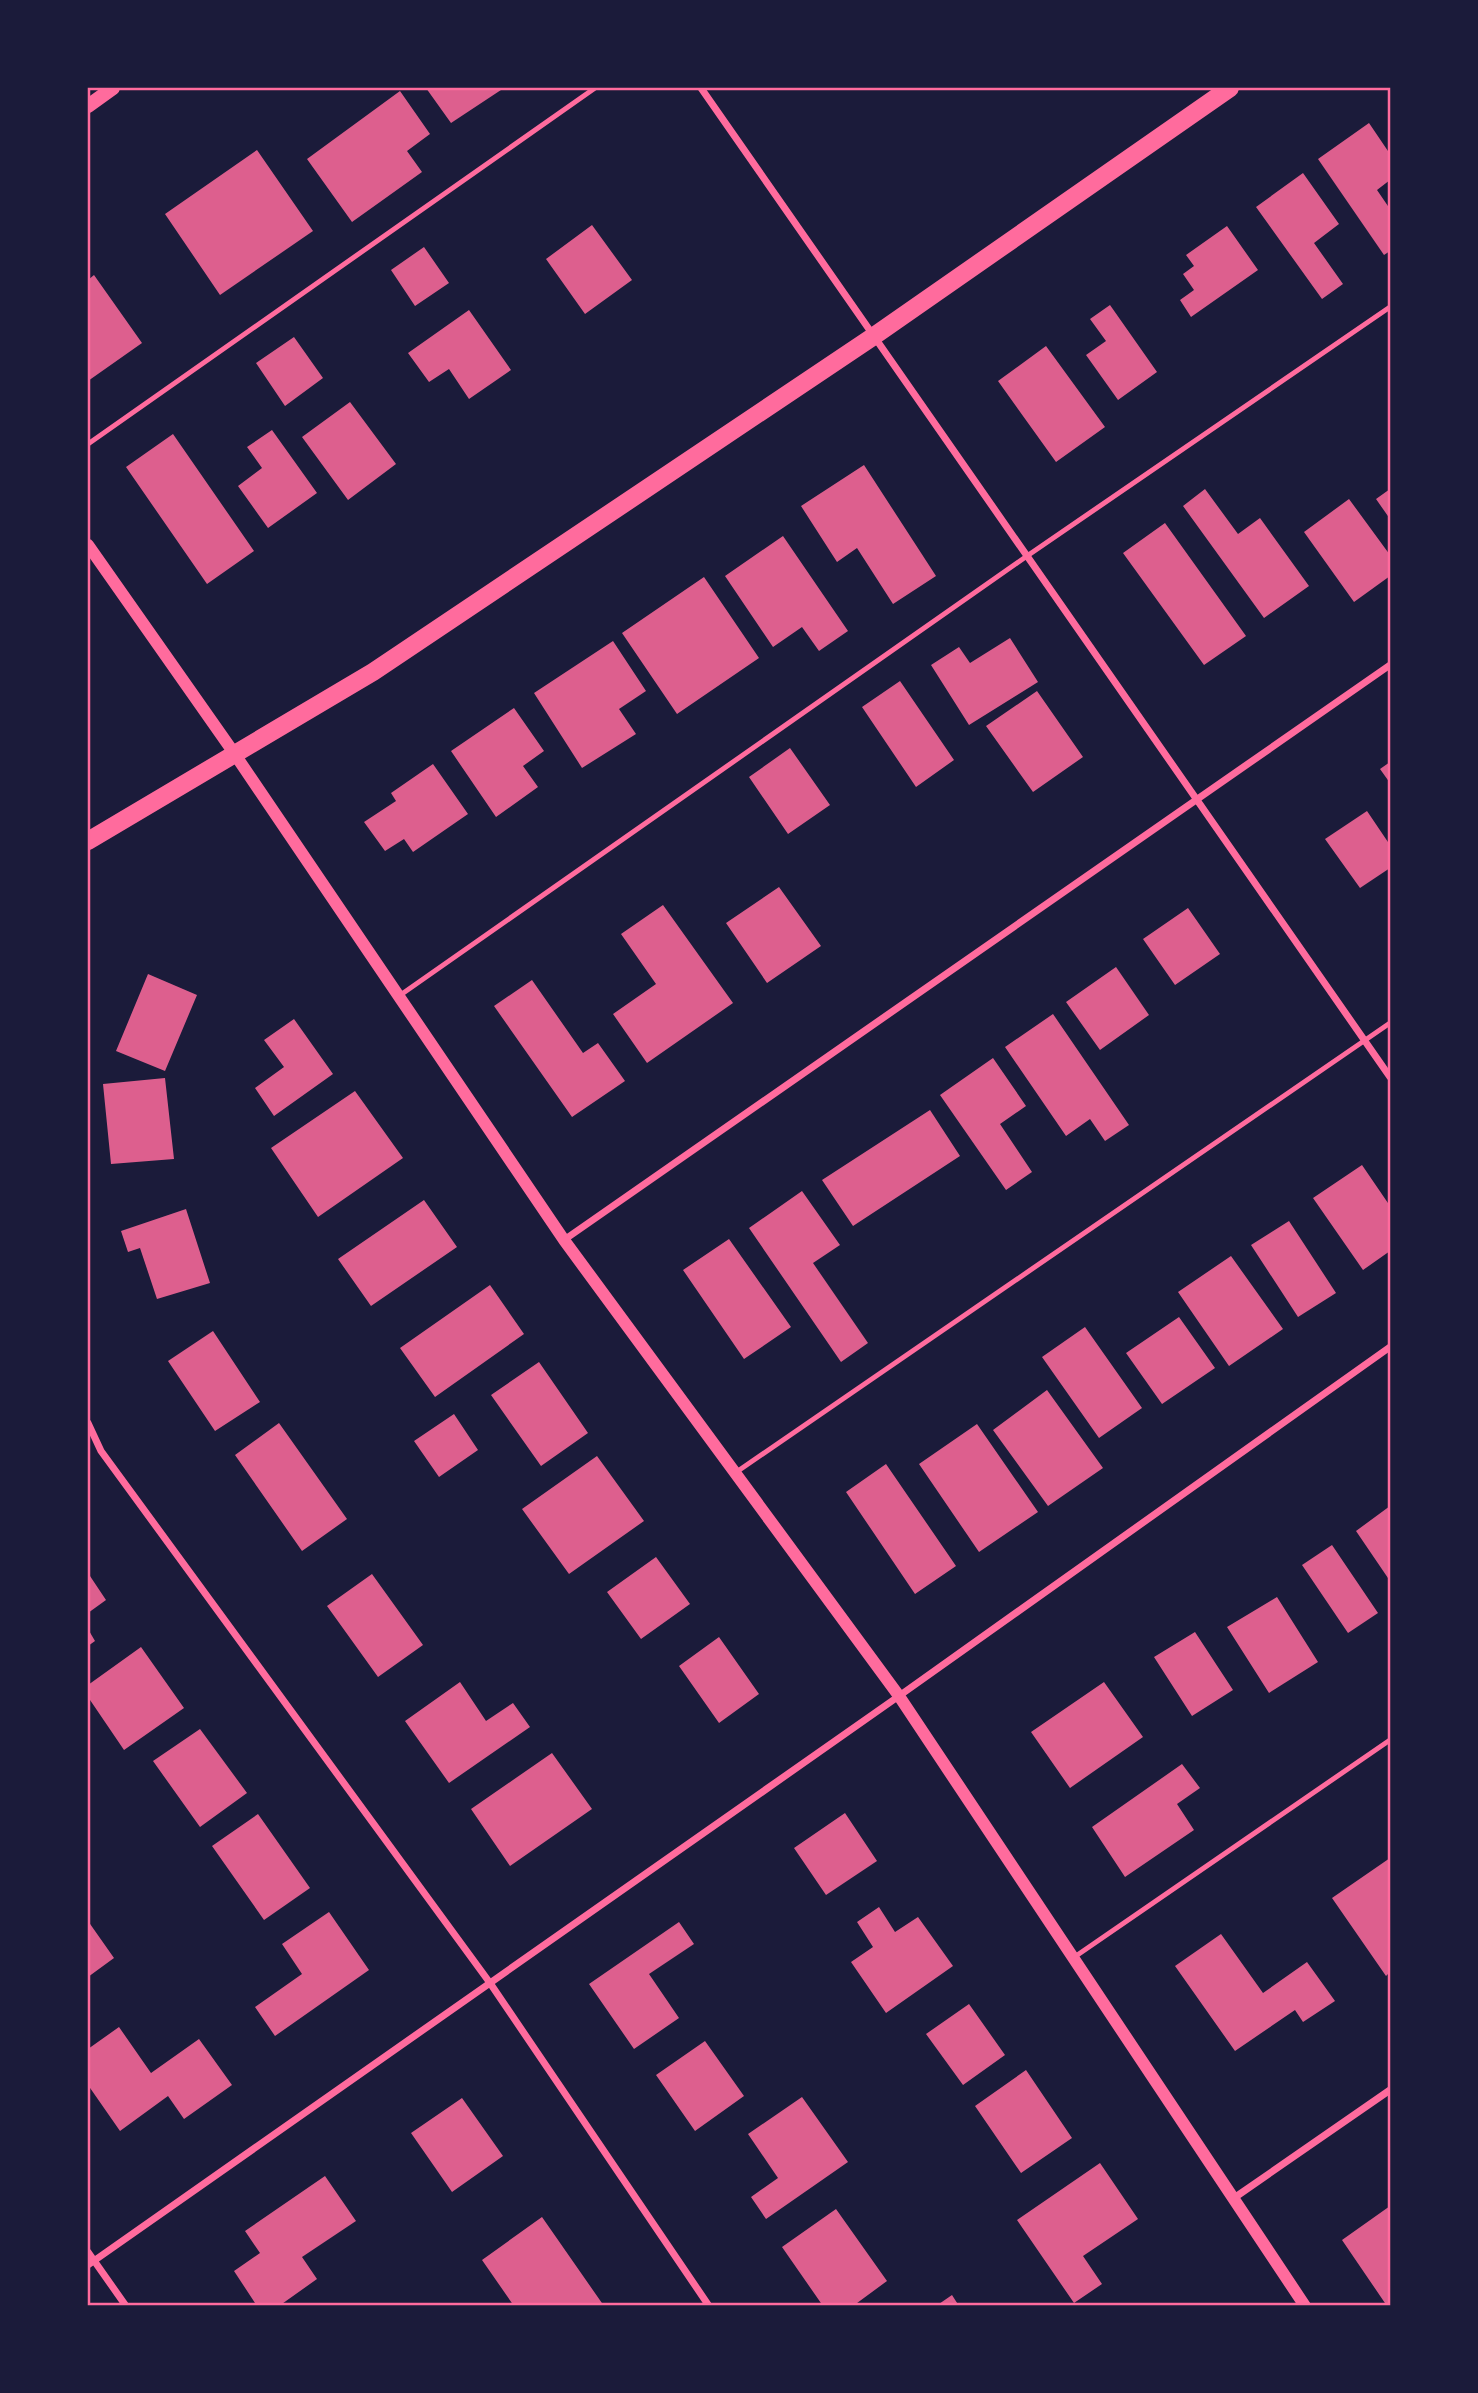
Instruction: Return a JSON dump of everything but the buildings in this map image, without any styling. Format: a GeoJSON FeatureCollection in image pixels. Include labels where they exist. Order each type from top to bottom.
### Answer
{"type":"FeatureCollection","features":[{"type":"Feature","properties":{"kind":"main road"},"geometry":{"type":"LineString","coordinates":[[88,106],[113,88]]}},
{"type":"Feature","properties":{"kind":"main road"},"geometry":{"type":"LineString","coordinates":[[88,841],[373,672],[874,337],[1230,88]]}},
{"type":"Feature","properties":{"kind":"street"},"geometry":{"type":"LineString","coordinates":[[701,88],[1391,1077]]}},
{"type":"Feature","properties":{"kind":"street"},"geometry":{"type":"LineString","coordinates":[[88,545],[234,753],[564,1240],[899,1696],[1305,2305]]}},
{"type":"Feature","properties":{"kind":"street"},"geometry":{"type":"LineString","coordinates":[[564,1240],[1391,665]]}},
{"type":"Feature","properties":{"kind":"street"},"geometry":{"type":"LineString","coordinates":[[91,2263],[1391,1347]]}},
{"type":"Feature","properties":{"kind":"street"},"geometry":{"type":"LineString","coordinates":[[88,1423],[101,1451],[490,1983],[709,2305]]}},
{"type":"Feature","properties":{"kind":"street"},"geometry":{"type":"LineString","coordinates":[[1234,2198],[1391,2090]]}},
{"type":"Feature","properties":{"kind":"street"},"geometry":{"type":"LineString","coordinates":[[88,2252],[91,2263],[126,2305]]}},
{"type":"Feature","properties":{"kind":"lane"},"geometry":{"type":"LineString","coordinates":[[88,444],[595,88]]}},
{"type":"Feature","properties":{"kind":"lane"},"geometry":{"type":"LineString","coordinates":[[398,996],[1027,556],[1391,307]]}},
{"type":"Feature","properties":{"kind":"lane"},"geometry":{"type":"LineString","coordinates":[[735,1473],[1391,1023]]}},
{"type":"Feature","properties":{"kind":"lane"},"geometry":{"type":"LineString","coordinates":[[1073,1958],[1391,1740]]}}]}
